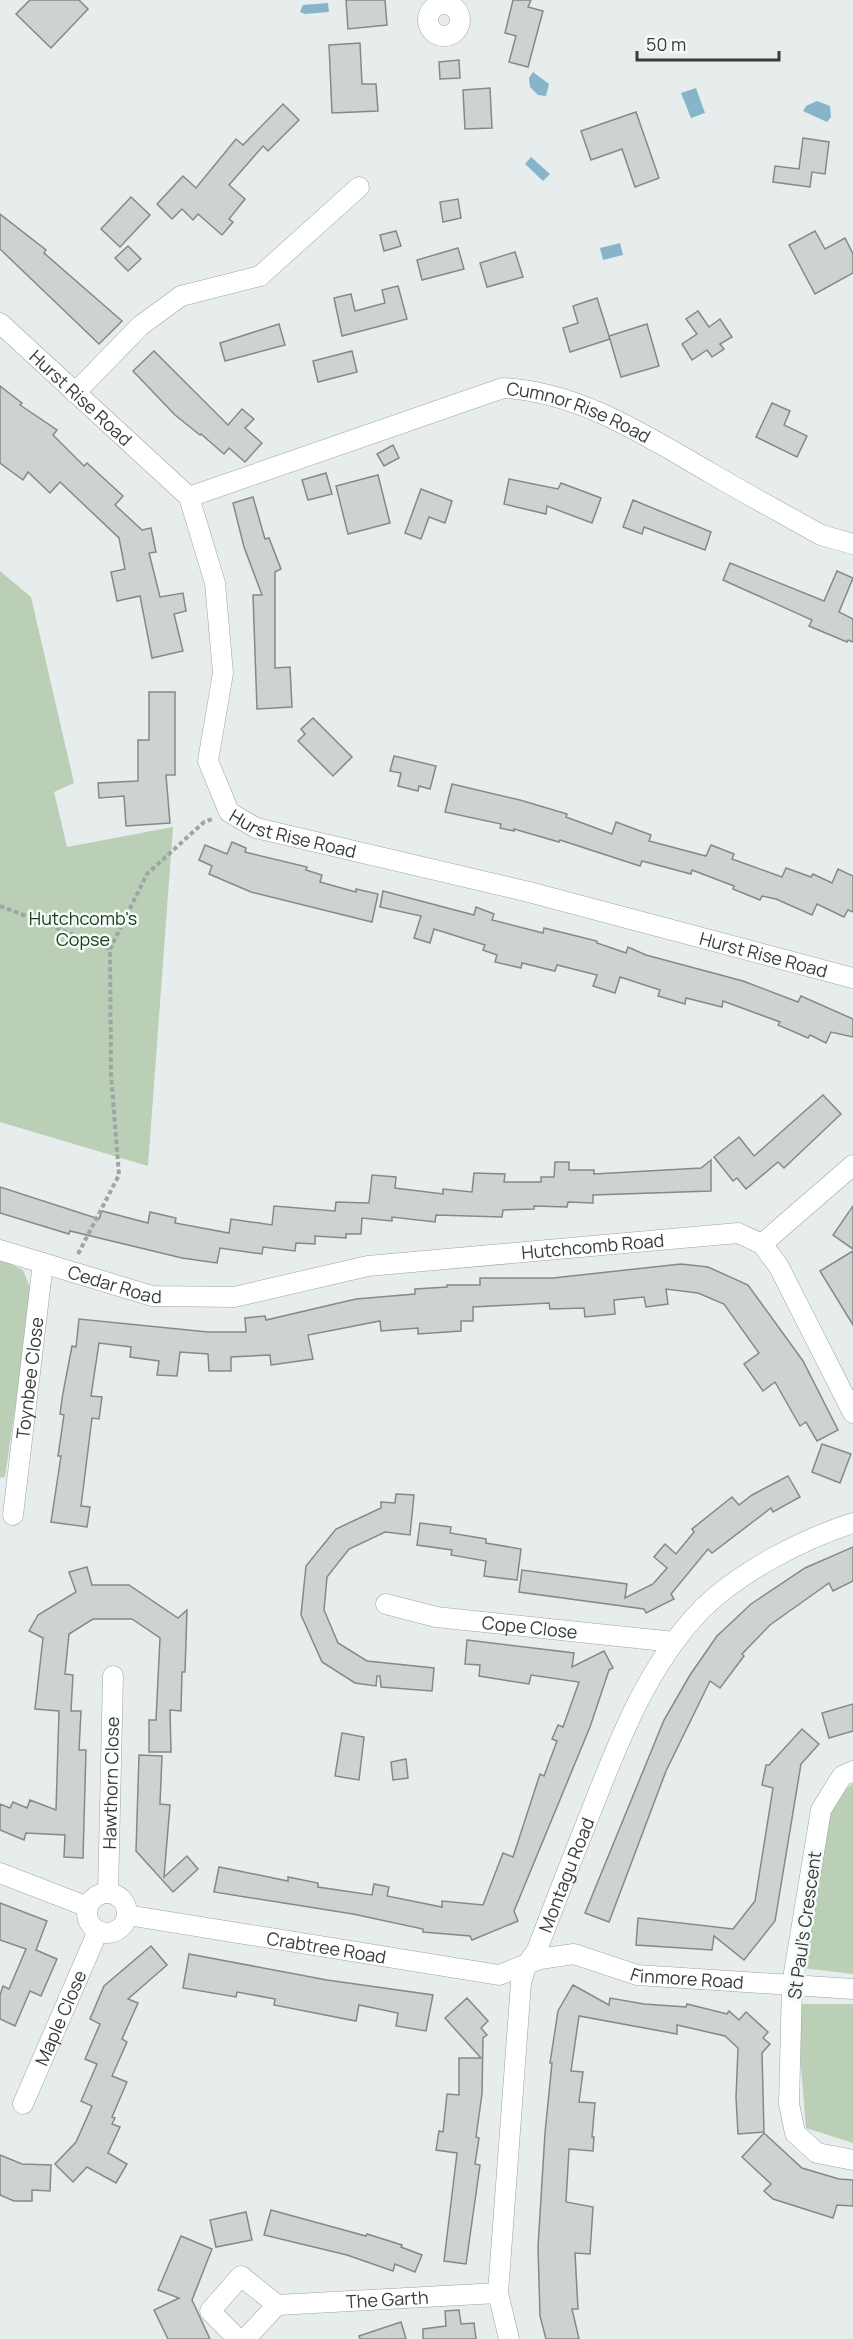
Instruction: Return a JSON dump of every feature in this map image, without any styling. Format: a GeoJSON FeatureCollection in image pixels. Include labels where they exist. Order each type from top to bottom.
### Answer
{"type":"FeatureCollection","features":[{"type":"Feature","properties":{"kind":"street"},"geometry":{"type":"LineString","coordinates":[[75,393],[140,326],[181,296],[260,276],[359,187]]}},
{"type":"Feature","properties":{"kind":"street","name":"Hurst Rise Road"},"geometry":{"type":"LineString","coordinates":[[0,322],[189,497],[215,583],[223,673],[208,761],[229,812],[256,828],[529,892],[853,978]]}},
{"type":"Feature","properties":{"kind":"street","name":"Cumnor Rise Road"},"geometry":{"type":"LineString","coordinates":[[189,497],[503,388],[527,389],[550,394],[624,423],[821,535],[853,544]]}},
{"type":"Feature","properties":{"kind":"street"},"geometry":{"type":"LineString","coordinates":[[853,1166],[762,1244],[779,1267],[853,1413]]}},
{"type":"Feature","properties":{"kind":"street","name":"Hutchcomb Road"},"geometry":{"type":"LineString","coordinates":[[234,1297],[368,1266],[738,1233],[762,1244]]}},
{"type":"Feature","properties":{"kind":"street","name":"Cedar Road"},"geometry":{"type":"LineString","coordinates":[[0,1250],[152,1296],[234,1297]]}},
{"type":"Feature","properties":{"kind":"street","name":"Toynbee Close"},"geometry":{"type":"LineString","coordinates":[[13,1515],[8,1492],[43,1263]]}},
{"type":"Feature","properties":{"kind":"street","name":"Montagu Road"},"geometry":{"type":"LineString","coordinates":[[509,2339],[498,2293],[521,1983],[526,1966],[537,1950],[621,1734],[674,1642],[705,1607],[744,1577],[818,1535],[853,1523]]}},
{"type":"Feature","properties":{"kind":"street","name":"Cope Close"},"geometry":{"type":"LineString","coordinates":[[386,1604],[436,1617],[674,1642]]}},
{"type":"Feature","properties":{"kind":"street","name":"Hawthorn Close"},"geometry":{"type":"LineString","coordinates":[[108,1893],[113,1676]]}},
{"type":"Feature","properties":{"kind":"street","name":"St Paul's Crescent"},"geometry":{"type":"LineString","coordinates":[[853,1771],[842,1776],[822,1810],[792,1986],[789,2104],[795,2133],[817,2153],[853,2160]]}},
{"type":"Feature","properties":{"kind":"street"},"geometry":{"type":"LineString","coordinates":[[0,1873],[88,1907]]}},
{"type":"Feature","properties":{"kind":"street"},"geometry":{"type":"LineString","coordinates":[[108,1893],[122,1900],[127,1915],[124,1924],[117,1931],[107,1933],[98,1931],[88,1921],[88,1907],[95,1896],[108,1893]]}},
{"type":"Feature","properties":{"kind":"street","name":"Crabtree Road"},"geometry":{"type":"LineString","coordinates":[[127,1915],[491,1974],[499,1975],[526,1966]]}},
{"type":"Feature","properties":{"kind":"street","name":"Maple Close"},"geometry":{"type":"LineString","coordinates":[[23,2104],[98,1931]]}},
{"type":"Feature","properties":{"kind":"street","name":"Finmore Road"},"geometry":{"type":"LineString","coordinates":[[526,1966],[540,1959],[574,1954],[637,1975],[853,1989]]}},
{"type":"Feature","properties":{"kind":"street"},"geometry":{"type":"LineString","coordinates":[[238,2339],[210,2311],[241,2276],[277,2305],[245,2339]]}},
{"type":"Feature","properties":{"kind":"street","name":"The Garth"},"geometry":{"type":"LineString","coordinates":[[277,2305],[498,2293]]}},
{"type":"Feature","properties":{"kind":"path"},"geometry":{"type":"LineString","coordinates":[[70,1271],[119,1174],[111,1074],[111,949],[147,874],[204,822],[229,812]]}},
{"type":"Feature","properties":{"kind":"path"},"geometry":{"type":"LineString","coordinates":[[0,906],[111,949]]}},
{"type":"Feature","properties":{"kind":"green space","name":"Hutchcomb's Copse"},"geometry":{"type":"Polygon","coordinates":[[[0,571],[31,597],[74,783],[54,792],[67,847],[173,827],[148,1166],[0,1122],[0,571]]]}},
{"type":"Feature","properties":{"kind":"green space"},"geometry":{"type":"Polygon","coordinates":[[[0,1259],[23,1270],[32,1292],[5,1477],[0,1478],[0,1259]]]}},
{"type":"Feature","properties":{"kind":"green space"},"geometry":{"type":"Polygon","coordinates":[[[853,1783],[853,1974],[803,1968],[825,1808],[853,1783]]]}},
{"type":"Feature","properties":{"kind":"green space"},"geometry":{"type":"Polygon","coordinates":[[[796,2004],[853,2004],[853,2143],[806,2128],[796,2004]]]}},
{"type":"Feature","properties":{"kind":"water"},"geometry":{"type":"Polygon","coordinates":[[[328,3],[329,12],[305,14],[300,12],[303,5],[328,3]]]}},
{"type":"Feature","properties":{"kind":"water"},"geometry":{"type":"Polygon","coordinates":[[[533,72],[549,84],[546,96],[538,95],[530,87],[529,78],[533,72]]]}},
{"type":"Feature","properties":{"kind":"water"},"geometry":{"type":"Polygon","coordinates":[[[696,88],[705,113],[691,118],[681,93],[696,88]]]}},
{"type":"Feature","properties":{"kind":"water"},"geometry":{"type":"Polygon","coordinates":[[[817,101],[830,106],[831,117],[827,122],[803,111],[806,106],[817,101]]]}},
{"type":"Feature","properties":{"kind":"water"},"geometry":{"type":"Polygon","coordinates":[[[531,157],[550,174],[543,181],[525,164],[531,157]]]}},
{"type":"Feature","properties":{"kind":"water"},"geometry":{"type":"Polygon","coordinates":[[[620,243],[623,255],[603,260],[600,248],[620,243]]]}},
{"type":"Feature","properties":{"kind":"building"},"geometry":{"type":"Polygon","coordinates":[[[30,0],[79,0],[88,9],[51,48],[16,14],[30,0]]]}},
{"type":"Feature","properties":{"kind":"building"},"geometry":{"type":"Polygon","coordinates":[[[346,0],[385,0],[387,25],[348,29],[346,0]]]}},
{"type":"Feature","properties":{"kind":"building"},"geometry":{"type":"Polygon","coordinates":[[[513,0],[531,0],[528,7],[543,11],[528,67],[509,62],[516,36],[505,33],[513,0]]]}},
{"type":"Feature","properties":{"kind":"building"},"geometry":{"type":"Polygon","coordinates":[[[360,43],[362,84],[376,84],[378,111],[332,113],[329,45],[360,43]]]}},
{"type":"Feature","properties":{"kind":"building"},"geometry":{"type":"Polygon","coordinates":[[[459,60],[460,78],[440,79],[439,62],[459,60]]]}},
{"type":"Feature","properties":{"kind":"building"},"geometry":{"type":"Polygon","coordinates":[[[490,88],[492,128],[465,129],[463,90],[490,88]]]}},
{"type":"Feature","properties":{"kind":"building"},"geometry":{"type":"Polygon","coordinates":[[[283,104],[299,120],[268,151],[263,146],[229,185],[245,199],[229,219],[233,222],[222,235],[198,214],[193,220],[182,209],[172,219],[157,204],[183,176],[196,188],[236,139],[243,145],[283,104]]]}},
{"type":"Feature","properties":{"kind":"building"},"geometry":{"type":"Polygon","coordinates":[[[636,112],[659,178],[635,187],[622,149],[591,160],[581,131],[636,112]]]}},
{"type":"Feature","properties":{"kind":"building"},"geometry":{"type":"Polygon","coordinates":[[[803,138],[829,142],[825,174],[812,172],[810,187],[773,182],[775,166],[799,169],[803,138]]]}},
{"type":"Feature","properties":{"kind":"building"},"geometry":{"type":"Polygon","coordinates":[[[131,197],[150,215],[120,247],[101,229],[131,197]]]}},
{"type":"Feature","properties":{"kind":"building"},"geometry":{"type":"Polygon","coordinates":[[[458,199],[461,218],[443,222],[440,202],[458,199]]]}},
{"type":"Feature","properties":{"kind":"building"},"geometry":{"type":"Polygon","coordinates":[[[0,214],[46,250],[44,253],[122,321],[99,344],[0,249],[0,214]]]}},
{"type":"Feature","properties":{"kind":"building"},"geometry":{"type":"Polygon","coordinates":[[[396,231],[401,246],[384,251],[380,235],[396,231]]]}},
{"type":"Feature","properties":{"kind":"building"},"geometry":{"type":"Polygon","coordinates":[[[815,231],[825,249],[845,238],[853,254],[853,273],[815,294],[789,245],[815,231]]]}},
{"type":"Feature","properties":{"kind":"building"},"geometry":{"type":"Polygon","coordinates":[[[128,246],[141,259],[128,271],[115,258],[128,246]]]}},
{"type":"Feature","properties":{"kind":"building"},"geometry":{"type":"Polygon","coordinates":[[[458,248],[464,269],[422,280],[417,260],[458,248]]]}},
{"type":"Feature","properties":{"kind":"building"},"geometry":{"type":"Polygon","coordinates":[[[515,252],[523,277],[487,287],[480,263],[515,252]]]}},
{"type":"Feature","properties":{"kind":"building"},"geometry":{"type":"Polygon","coordinates":[[[398,286],[407,319],[342,336],[334,298],[351,294],[355,311],[385,303],[382,290],[398,286]]]}},
{"type":"Feature","properties":{"kind":"building"},"geometry":{"type":"Polygon","coordinates":[[[597,298],[610,339],[570,352],[563,328],[578,323],[573,306],[597,298]]]}},
{"type":"Feature","properties":{"kind":"building"},"geometry":{"type":"Polygon","coordinates":[[[698,311],[709,327],[720,319],[732,337],[720,344],[724,349],[712,357],[707,350],[692,360],[682,344],[697,334],[686,319],[698,311]]]}},
{"type":"Feature","properties":{"kind":"building"},"geometry":{"type":"Polygon","coordinates":[[[279,324],[285,345],[225,361],[220,343],[279,324]]]}},
{"type":"Feature","properties":{"kind":"building"},"geometry":{"type":"Polygon","coordinates":[[[647,324],[659,366],[621,377],[609,336],[647,324]]]}},
{"type":"Feature","properties":{"kind":"building"},"geometry":{"type":"Polygon","coordinates":[[[154,351],[228,425],[242,409],[254,419],[245,428],[262,443],[245,462],[229,448],[224,454],[175,415],[133,371],[154,351]]]}},
{"type":"Feature","properties":{"kind":"building"},"geometry":{"type":"Polygon","coordinates":[[[352,351],[357,372],[318,382],[313,361],[352,351]]]}},
{"type":"Feature","properties":{"kind":"building"},"geometry":{"type":"Polygon","coordinates":[[[0,386],[22,403],[20,405],[57,430],[53,435],[84,466],[87,463],[123,496],[115,505],[142,530],[151,528],[156,552],[149,553],[160,597],[183,593],[186,611],[174,614],[183,651],[152,658],[140,596],[117,601],[111,572],[125,569],[119,538],[60,482],[50,493],[28,472],[23,480],[0,463],[0,386]]]}},
{"type":"Feature","properties":{"kind":"building"},"geometry":{"type":"Polygon","coordinates":[[[772,403],[790,411],[784,425],[807,436],[797,457],[756,437],[772,403]]]}},
{"type":"Feature","properties":{"kind":"building"},"geometry":{"type":"Polygon","coordinates":[[[393,445],[399,458],[384,466],[377,454],[393,445]]]}},
{"type":"Feature","properties":{"kind":"building"},"geometry":{"type":"Polygon","coordinates":[[[326,473],[332,494],[308,500],[302,480],[326,473]]]}},
{"type":"Feature","properties":{"kind":"building"},"geometry":{"type":"Polygon","coordinates":[[[378,475],[390,523],[348,534],[336,486],[378,475]]]}},
{"type":"Feature","properties":{"kind":"building"},"geometry":{"type":"Polygon","coordinates":[[[509,479],[558,489],[561,483],[601,498],[592,523],[547,506],[546,514],[504,504],[509,479]]]}},
{"type":"Feature","properties":{"kind":"building"},"geometry":{"type":"Polygon","coordinates":[[[421,489],[452,501],[445,523],[429,517],[421,539],[405,533],[421,489]]]}},
{"type":"Feature","properties":{"kind":"building"},"geometry":{"type":"Polygon","coordinates":[[[253,497],[265,539],[269,538],[281,569],[275,572],[275,668],[290,667],[292,707],[257,709],[253,595],[262,595],[244,547],[233,503],[253,497]]]}},
{"type":"Feature","properties":{"kind":"building"},"geometry":{"type":"Polygon","coordinates":[[[633,500],[711,532],[705,550],[644,527],[642,534],[623,527],[633,500]]]}},
{"type":"Feature","properties":{"kind":"building"},"geometry":{"type":"Polygon","coordinates":[[[730,563],[824,601],[837,571],[853,578],[839,612],[853,619],[853,642],[848,640],[847,642],[809,626],[812,620],[723,580],[730,563]]]}},
{"type":"Feature","properties":{"kind":"building"},"geometry":{"type":"Polygon","coordinates":[[[149,692],[175,692],[175,775],[166,775],[170,823],[126,826],[124,796],[99,798],[98,783],[138,781],[138,740],[149,740],[149,692]]]}},
{"type":"Feature","properties":{"kind":"building"},"geometry":{"type":"Polygon","coordinates":[[[313,718],[352,757],[333,776],[298,741],[305,734],[301,729],[313,718]]]}},
{"type":"Feature","properties":{"kind":"building"},"geometry":{"type":"Polygon","coordinates":[[[394,756],[436,766],[430,789],[419,786],[418,791],[398,786],[401,773],[390,771],[394,756]]]}},
{"type":"Feature","properties":{"kind":"building"},"geometry":{"type":"Polygon","coordinates":[[[452,784],[567,814],[566,817],[612,834],[616,822],[651,835],[649,841],[706,856],[711,845],[734,854],[732,859],[782,877],[786,868],[811,877],[813,874],[832,883],[838,869],[853,876],[853,912],[848,910],[844,917],[817,904],[812,915],[776,899],[762,896],[760,900],[733,889],[734,886],[692,870],[691,874],[642,861],[640,866],[560,840],[559,842],[514,829],[514,831],[500,828],[501,824],[445,812],[452,784]]]}},
{"type":"Feature","properties":{"kind":"building"},"geometry":{"type":"Polygon","coordinates":[[[232,842],[246,848],[245,852],[307,867],[306,870],[322,875],[320,882],[356,892],[356,889],[378,894],[372,922],[251,892],[209,874],[212,866],[199,860],[205,845],[227,854],[232,842]]]}},
{"type":"Feature","properties":{"kind":"building"},"geometry":{"type":"Polygon","coordinates":[[[383,891],[474,915],[476,907],[494,914],[492,920],[543,933],[544,928],[597,941],[597,943],[626,953],[628,947],[646,955],[743,981],[798,1002],[801,996],[853,1019],[853,1037],[831,1032],[826,1043],[810,1035],[808,1038],[778,1025],[780,1022],[723,1001],[722,1007],[686,998],[685,1004],[658,996],[660,990],[620,977],[615,993],[593,986],[597,975],[557,965],[555,971],[522,963],[521,968],[495,962],[497,955],[483,950],[485,945],[434,929],[430,943],[414,938],[421,916],[380,907],[383,891]]]}},
{"type":"Feature","properties":{"kind":"building"},"geometry":{"type":"Polygon","coordinates":[[[823,1095],[841,1114],[784,1168],[778,1162],[746,1189],[737,1178],[733,1181],[714,1157],[739,1137],[754,1156],[823,1095]]]}},
{"type":"Feature","properties":{"kind":"building"},"geometry":{"type":"Polygon","coordinates":[[[711,1160],[711,1191],[593,1195],[593,1203],[568,1202],[567,1207],[534,1206],[534,1209],[503,1210],[502,1217],[436,1215],[435,1222],[392,1217],[392,1221],[362,1218],[361,1234],[346,1234],[346,1238],[315,1236],[315,1244],[296,1243],[295,1251],[263,1247],[262,1254],[220,1248],[217,1263],[182,1258],[70,1231],[69,1234],[0,1213],[0,1187],[99,1219],[102,1211],[148,1223],[150,1212],[176,1218],[175,1223],[229,1233],[231,1219],[272,1225],[274,1206],[335,1211],[336,1202],[369,1203],[372,1175],[396,1177],[395,1188],[443,1194],[443,1189],[472,1192],[474,1173],[505,1174],[504,1182],[541,1182],[541,1177],[554,1177],[555,1162],[569,1162],[569,1170],[594,1170],[594,1174],[701,1168],[711,1160]]]}},
{"type":"Feature","properties":{"kind":"building"},"geometry":{"type":"Polygon","coordinates":[[[853,1206],[853,1249],[833,1235],[853,1206]]]}},
{"type":"Feature","properties":{"kind":"building"},"geometry":{"type":"Polygon","coordinates":[[[853,1251],[853,1325],[820,1271],[853,1251]]]}},
{"type":"Feature","properties":{"kind":"building"},"geometry":{"type":"Polygon","coordinates":[[[681,1264],[708,1267],[748,1285],[803,1361],[838,1430],[817,1441],[806,1422],[800,1426],[775,1382],[763,1391],[744,1364],[759,1353],[724,1304],[698,1293],[666,1289],[668,1304],[646,1307],[644,1297],[614,1300],[615,1314],[585,1317],[584,1308],[550,1309],[549,1303],[473,1307],[473,1321],[461,1321],[461,1331],[418,1334],[418,1328],[381,1331],[380,1321],[308,1335],[313,1359],[271,1365],[270,1355],[231,1357],[231,1371],[209,1371],[208,1354],[180,1352],[177,1376],[157,1375],[159,1361],[130,1357],[131,1347],[99,1343],[91,1396],[102,1397],[99,1419],[92,1418],[81,1506],[90,1507],[87,1527],[51,1522],[61,1456],[58,1456],[64,1415],[60,1414],[72,1346],[76,1347],[79,1319],[208,1332],[246,1332],[245,1318],[265,1316],[266,1320],[356,1299],[415,1294],[415,1289],[447,1287],[447,1285],[480,1285],[480,1278],[553,1278],[681,1264]]]}},
{"type":"Feature","properties":{"kind":"building"},"geometry":{"type":"Polygon","coordinates":[[[822,1444],[851,1454],[840,1483],[812,1472],[822,1444]]]}},
{"type":"Feature","properties":{"kind":"building"},"geometry":{"type":"Polygon","coordinates":[[[788,1476],[800,1497],[773,1512],[771,1508],[712,1553],[708,1549],[671,1594],[674,1599],[646,1613],[644,1609],[519,1592],[522,1570],[627,1584],[625,1598],[653,1584],[667,1568],[654,1557],[665,1544],[676,1554],[694,1532],[692,1529],[732,1497],[739,1505],[752,1495],[788,1476]]]}},
{"type":"Feature","properties":{"kind":"building"},"geometry":{"type":"Polygon","coordinates":[[[396,1494],[414,1495],[410,1535],[385,1532],[349,1549],[327,1577],[324,1610],[338,1643],[367,1661],[434,1668],[432,1691],[381,1687],[380,1676],[377,1676],[376,1686],[355,1683],[322,1662],[301,1615],[306,1566],[336,1529],[381,1508],[381,1502],[395,1503],[396,1494]]]}},
{"type":"Feature","properties":{"kind":"building"},"geometry":{"type":"Polygon","coordinates":[[[420,1523],[451,1527],[450,1533],[486,1539],[486,1543],[521,1549],[517,1580],[484,1576],[486,1561],[451,1555],[452,1550],[417,1545],[420,1523]]]}},
{"type":"Feature","properties":{"kind":"building"},"geometry":{"type":"Polygon","coordinates":[[[853,1547],[853,1581],[833,1591],[829,1583],[770,1625],[742,1654],[744,1656],[720,1688],[710,1681],[666,1771],[609,1922],[585,1913],[664,1720],[690,1675],[717,1636],[751,1604],[805,1568],[853,1547]]]}},
{"type":"Feature","properties":{"kind":"building"},"geometry":{"type":"Polygon","coordinates":[[[87,1567],[92,1585],[129,1585],[178,1618],[187,1610],[181,1711],[170,1710],[171,1752],[149,1752],[149,1720],[156,1720],[160,1638],[132,1619],[93,1619],[69,1634],[65,1674],[73,1675],[71,1711],[81,1711],[79,1750],[86,1750],[83,1858],[64,1857],[65,1835],[26,1833],[24,1840],[0,1830],[0,1804],[10,1808],[13,1802],[27,1808],[30,1800],[56,1810],[59,1711],[35,1709],[43,1638],[29,1631],[38,1615],[76,1592],[69,1572],[87,1567]]]}},
{"type":"Feature","properties":{"kind":"building"},"geometry":{"type":"Polygon","coordinates":[[[467,1640],[574,1653],[572,1667],[604,1651],[613,1668],[609,1670],[590,1727],[514,1911],[518,1921],[472,1940],[470,1936],[423,1932],[423,1929],[353,1914],[214,1892],[219,1867],[288,1881],[288,1877],[318,1883],[318,1887],[372,1895],[374,1884],[389,1887],[387,1896],[442,1907],[442,1901],[483,1905],[503,1853],[513,1857],[540,1774],[544,1776],[557,1741],[552,1739],[558,1725],[563,1727],[579,1682],[531,1675],[529,1684],[479,1676],[480,1665],[465,1664],[467,1640]]]}},
{"type":"Feature","properties":{"kind":"building"},"geometry":{"type":"Polygon","coordinates":[[[853,1704],[853,1731],[829,1738],[822,1713],[853,1704]]]}},
{"type":"Feature","properties":{"kind":"building"},"geometry":{"type":"Polygon","coordinates":[[[802,1729],[819,1744],[801,1764],[775,1921],[744,1960],[714,1936],[712,1950],[636,1945],[638,1918],[733,1929],[755,1901],[773,1788],[762,1785],[766,1765],[769,1765],[802,1729]]]}},
{"type":"Feature","properties":{"kind":"building"},"geometry":{"type":"Polygon","coordinates":[[[342,1733],[364,1737],[359,1780],[335,1776],[342,1733]]]}},
{"type":"Feature","properties":{"kind":"building"},"geometry":{"type":"Polygon","coordinates":[[[139,1755],[162,1756],[160,1804],[170,1805],[164,1877],[187,1856],[198,1869],[173,1892],[136,1851],[139,1755]]]}},
{"type":"Feature","properties":{"kind":"building"},"geometry":{"type":"Polygon","coordinates":[[[406,1759],[408,1778],[393,1780],[391,1762],[406,1759]]]}},
{"type":"Feature","properties":{"kind":"building"},"geometry":{"type":"Polygon","coordinates":[[[0,1903],[47,1921],[36,1950],[57,1959],[41,1996],[30,1991],[15,2026],[0,2019],[0,1995],[3,1986],[9,1989],[26,1949],[0,1940],[0,1903]]]}},
{"type":"Feature","properties":{"kind":"building"},"geometry":{"type":"Polygon","coordinates":[[[151,1946],[167,1965],[128,1999],[138,2003],[122,2039],[127,2042],[112,2076],[127,2082],[112,2117],[115,2118],[112,2124],[120,2127],[108,2153],[127,2164],[116,2183],[87,2167],[73,2182],[55,2164],[76,2142],[92,2106],[81,2101],[97,2064],[85,2059],[100,2024],[90,2019],[104,1986],[151,1946]]]}},
{"type":"Feature","properties":{"kind":"building"},"geometry":{"type":"Polygon","coordinates":[[[189,1954],[327,1980],[433,1995],[426,2031],[396,2026],[398,2013],[359,2005],[356,2021],[274,2005],[275,1999],[237,1992],[236,1997],[183,1988],[189,1954]]]}},
{"type":"Feature","properties":{"kind":"building"},"geometry":{"type":"Polygon","coordinates":[[[573,1985],[609,2005],[610,1998],[644,2004],[686,2007],[687,2004],[727,2014],[729,2011],[739,2020],[746,2012],[768,2032],[763,2038],[770,2044],[762,2053],[764,2132],[738,2134],[736,2098],[738,2048],[725,2036],[677,2025],[677,2034],[579,2016],[571,2071],[583,2072],[579,2102],[595,2103],[592,2137],[594,2137],[593,2151],[569,2149],[566,2202],[593,2207],[590,2254],[575,2253],[578,2309],[572,2309],[579,2339],[546,2339],[540,2316],[538,2247],[552,2063],[550,2063],[558,2011],[573,1985]]]}},
{"type":"Feature","properties":{"kind":"building"},"geometry":{"type":"Polygon","coordinates":[[[467,1998],[488,2021],[481,2028],[487,2035],[483,2038],[482,2094],[476,2137],[479,2138],[475,2164],[480,2165],[466,2264],[444,2261],[457,2153],[436,2150],[439,2131],[443,2132],[447,2094],[459,2095],[459,2058],[481,2058],[445,2018],[467,1998]]]}},
{"type":"Feature","properties":{"kind":"building"},"geometry":{"type":"Polygon","coordinates":[[[764,2133],[802,2168],[839,2179],[853,2180],[853,2206],[837,2205],[833,2218],[773,2199],[764,2191],[771,2184],[742,2157],[764,2133]]]}},
{"type":"Feature","properties":{"kind":"building"},"geometry":{"type":"Polygon","coordinates":[[[0,2155],[22,2164],[51,2165],[50,2191],[32,2190],[32,2201],[14,2201],[0,2195],[0,2155]]]}},
{"type":"Feature","properties":{"kind":"building"},"geometry":{"type":"Polygon","coordinates":[[[271,2210],[366,2236],[367,2234],[402,2245],[401,2247],[422,2255],[415,2272],[395,2264],[393,2271],[347,2255],[264,2235],[271,2210]]]}},
{"type":"Feature","properties":{"kind":"building"},"geometry":{"type":"Polygon","coordinates":[[[246,2212],[252,2240],[216,2247],[210,2220],[246,2212]]]}},
{"type":"Feature","properties":{"kind":"building"},"geometry":{"type":"Polygon","coordinates":[[[181,2236],[212,2249],[192,2300],[210,2339],[168,2339],[154,2310],[179,2298],[158,2290],[181,2236]]]}},
{"type":"Feature","properties":{"kind":"building"},"geometry":{"type":"Polygon","coordinates":[[[459,2310],[461,2324],[474,2323],[476,2339],[423,2339],[423,2329],[446,2326],[445,2311],[459,2310]]]}},
{"type":"Feature","properties":{"kind":"building"},"geometry":{"type":"Polygon","coordinates":[[[401,2322],[406,2339],[360,2339],[359,2336],[401,2322]]]}}]}
